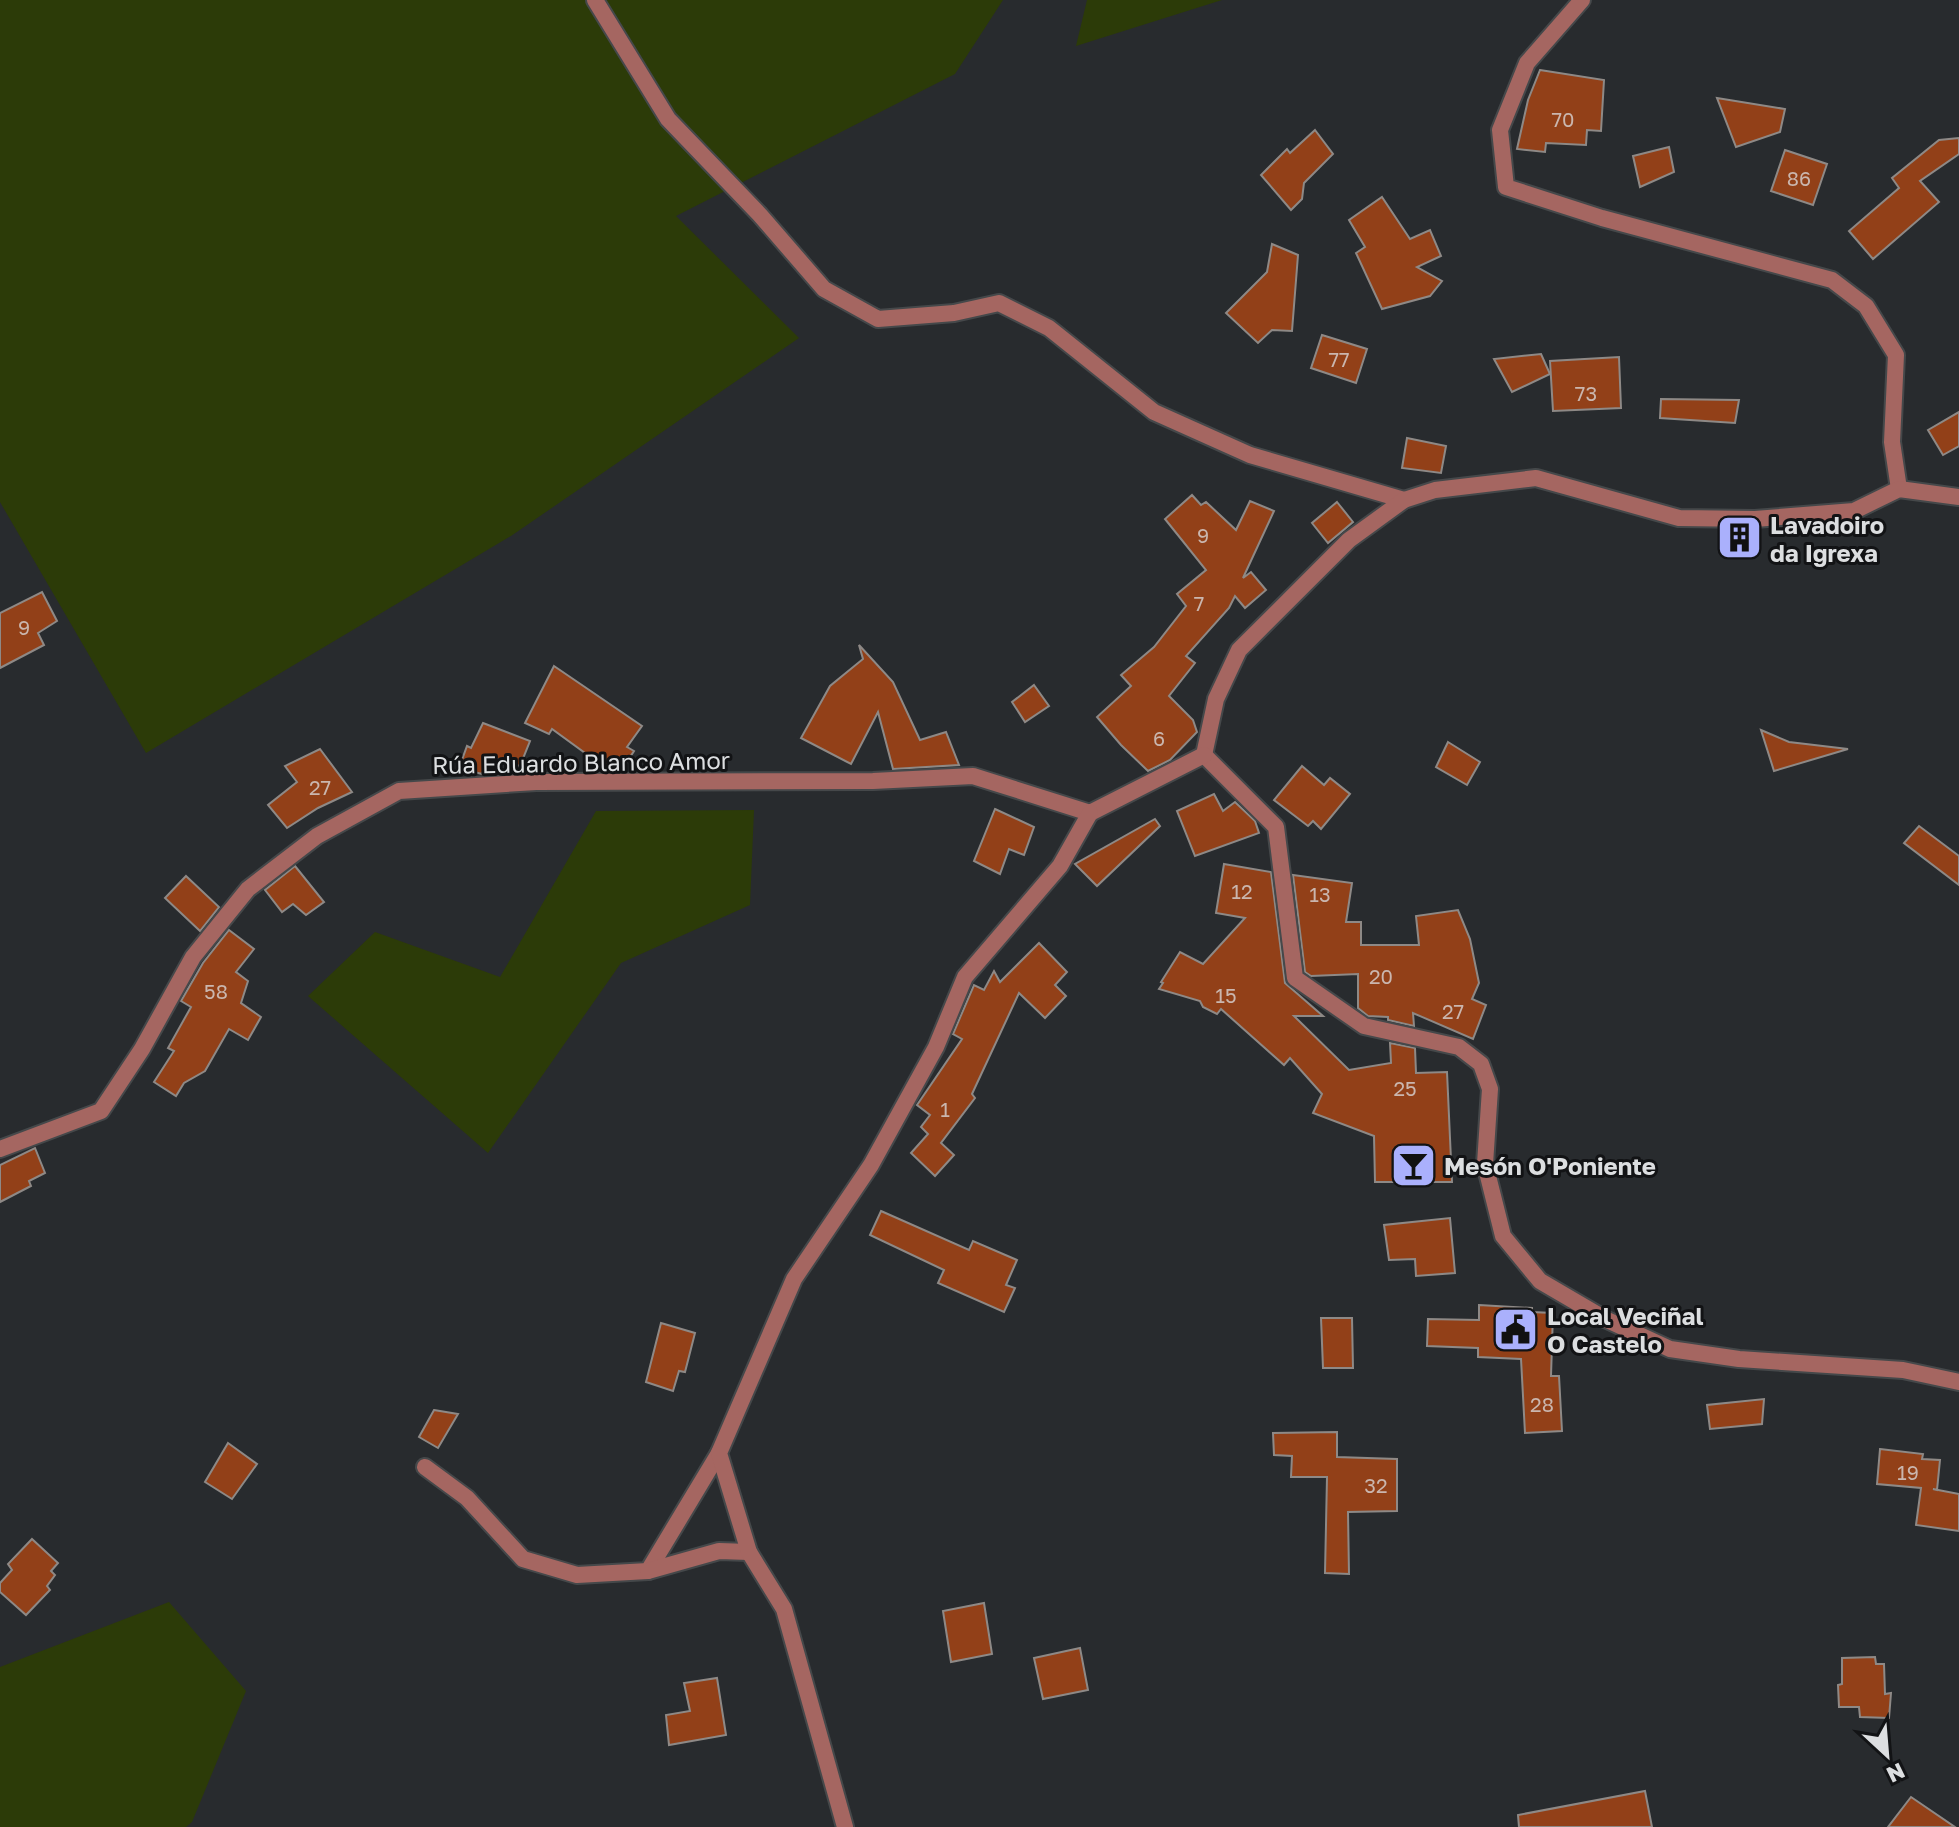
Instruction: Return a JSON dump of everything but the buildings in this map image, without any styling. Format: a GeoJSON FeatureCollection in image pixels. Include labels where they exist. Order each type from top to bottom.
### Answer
{"type":"FeatureCollection","features":[{"type":"Feature","properties":{"kind":"street"},"geometry":{"type":"LineString","coordinates":[[595,0],[668,119],[760,215],[824,289],[878,319],[954,313],[999,303],[1049,328],[1154,412],[1250,455],[1404,500]]}},
{"type":"Feature","properties":{"kind":"street"},"geometry":{"type":"LineString","coordinates":[[1582,0],[1527,63],[1500,130],[1506,187],[1602,218],[1832,280],[1866,306],[1896,355],[1892,442],[1899,489]]}},
{"type":"Feature","properties":{"kind":"street"},"geometry":{"type":"LineString","coordinates":[[1204,755],[1216,699],[1239,650],[1349,540],[1404,500],[1435,490],[1536,478],[1679,518],[1755,519],[1854,511],[1899,489],[1959,497]]}},
{"type":"Feature","properties":{"kind":"street"},"geometry":{"type":"LineString","coordinates":[[648,1571],[719,1453],[794,1279],[871,1165],[936,1047],[965,977],[1060,866],[1090,813],[1204,755]]}},
{"type":"Feature","properties":{"kind":"street"},"geometry":{"type":"LineString","coordinates":[[1204,755],[1276,827],[1295,978],[1364,1026],[1459,1047],[1481,1064],[1490,1089],[1485,1164],[1503,1236],[1540,1281],[1605,1319],[1670,1349],[1739,1359],[1903,1370],[1959,1382]]}},
{"type":"Feature","properties":{"kind":"street","name":"Rúa Eduardo Blanco Amor"},"geometry":{"type":"LineString","coordinates":[[0,1149],[101,1111],[142,1049],[193,957],[248,889],[317,836],[399,791],[536,782],[873,781],[973,776],[1090,813]]}},
{"type":"Feature","properties":{"kind":"street"},"geometry":{"type":"LineString","coordinates":[[719,1453],[749,1552],[784,1609],[845,1827]]}},
{"type":"Feature","properties":{"kind":"street"},"geometry":{"type":"LineString","coordinates":[[425,1467],[467,1498],[523,1559],[577,1575],[648,1571],[719,1551],[749,1552]]}},
{"type":"Feature","properties":{"kind":"green space"},"geometry":{"type":"Polygon","coordinates":[[[0,0],[1003,0],[955,74],[676,216],[799,338],[511,536],[146,753],[0,502],[0,0]]]}},
{"type":"Feature","properties":{"kind":"green space"},"geometry":{"type":"Polygon","coordinates":[[[1087,0],[1222,0],[1076,46],[1087,0]]]}},
{"type":"Feature","properties":{"kind":"green space"},"geometry":{"type":"Polygon","coordinates":[[[754,810],[750,905],[621,963],[488,1153],[308,996],[375,932],[500,977],[596,811],[754,810]]]}},
{"type":"Feature","properties":{"kind":"green space"},"geometry":{"type":"Polygon","coordinates":[[[169,1602],[246,1691],[192,1822],[186,1827],[0,1827],[0,1667],[169,1602]]]}},
{"type":"Feature","properties":{"kind":"place","name":"Lavadoiro da Igrexa"},"geometry":{"type":"Point","coordinates":[1739,538]}},
{"type":"Feature","properties":{"kind":"place","name":"Mesón O'Poniente"},"geometry":{"type":"Point","coordinates":[1413,1165]}},
{"type":"Feature","properties":{"kind":"place","name":"Local Veciñal O Castelo"},"geometry":{"type":"Point","coordinates":[1516,1329]}}]}
